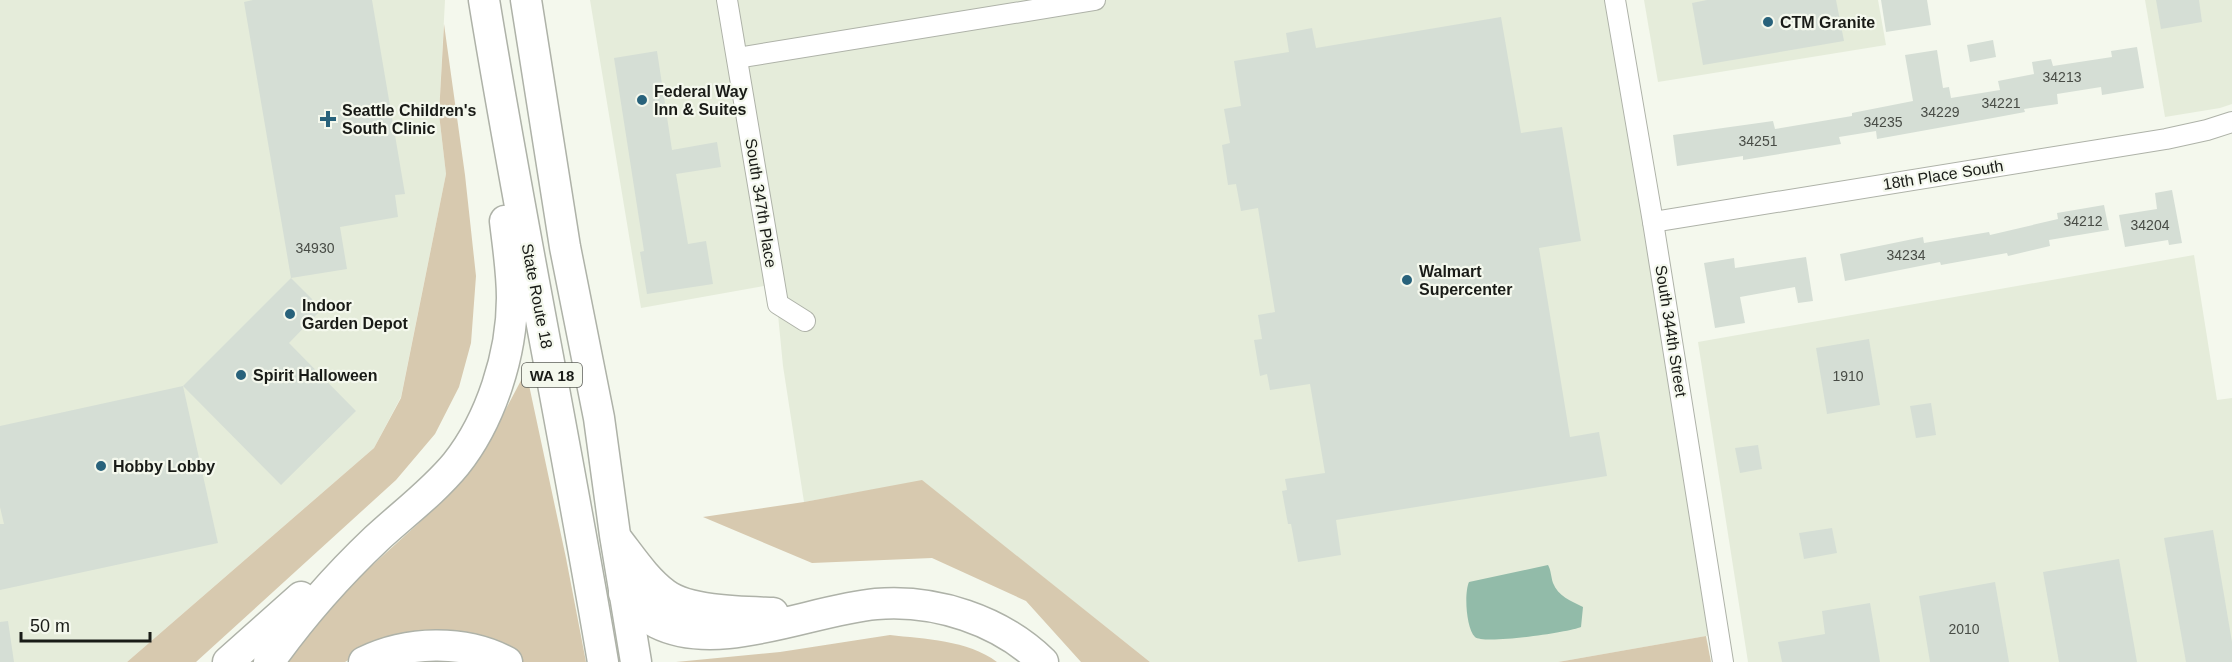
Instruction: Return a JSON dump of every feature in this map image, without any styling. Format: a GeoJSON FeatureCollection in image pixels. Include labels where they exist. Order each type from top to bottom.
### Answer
{"type":"FeatureCollection","features":[{"type":"Feature","properties":{"kind":"highway","name":"State Route 18"},"geometry":{"type":"LineString","coordinates":[[484,0],[573,484],[603,662]]}},
{"type":"Feature","properties":{"kind":"highway","name":"WA 18"},"geometry":{"type":"LineString","coordinates":[[526,0],[565,248],[599,418],[636,662]]}},
{"type":"Feature","properties":{"kind":"highway"},"geometry":{"type":"LineString","coordinates":[[228,662],[296,601],[375,540],[430,491],[456,464],[480,424],[506,348],[512,300],[511,272],[501,191],[499,89]]}},
{"type":"Feature","properties":{"kind":"highway"},"geometry":{"type":"LineString","coordinates":[[615,535],[637,565],[667,595],[690,604],[720,610],[817,616]]}},
{"type":"Feature","properties":{"kind":"highway"},"geometry":{"type":"LineString","coordinates":[[268,662],[296,624],[375,540]]}},
{"type":"Feature","properties":{"kind":"highway"},"geometry":{"type":"LineString","coordinates":[[624,592],[637,608],[656,623],[689,634],[708,635],[738,632],[876,604],[931,607],[979,620],[1027,647],[1043,662]]}},
{"type":"Feature","properties":{"kind":"highway"},"geometry":{"type":"LineString","coordinates":[[364,662],[399,650],[435,645],[466,648],[507,662]]}},
{"type":"Feature","properties":{"kind":"street","name":"South 347th Place"},"geometry":{"type":"LineString","coordinates":[[727,0],[778,304],[805,321]]}},
{"type":"Feature","properties":{"kind":"street"},"geometry":{"type":"LineString","coordinates":[[737,58],[1095,0]]}},
{"type":"Feature","properties":{"kind":"street","name":"South 344th Street"},"geometry":{"type":"LineString","coordinates":[[1615,0],[1723,662]]}},
{"type":"Feature","properties":{"kind":"street","name":"18th Place South"},"geometry":{"type":"LineString","coordinates":[[1653,222],[2166,139],[2232,122]]}},
{"type":"Feature","properties":{"kind":"shaded area"},"geometry":{"type":"Polygon","coordinates":[[[0,0],[445,0],[439,114],[446,174],[401,397],[374,448],[127,662],[0,662],[0,0]]]}},
{"type":"Feature","properties":{"kind":"shaded area"},"geometry":{"type":"Polygon","coordinates":[[[590,0],[1615,0],[1718,634],[1558,662],[1150,662],[922,481],[804,502],[783,366],[775,284],[641,308],[590,0]]]}},
{"type":"Feature","properties":{"kind":"shaded area"},"geometry":{"type":"Polygon","coordinates":[[[1644,0],[1878,0],[1886,45],[1658,82],[1644,0]]]}},
{"type":"Feature","properties":{"kind":"shaded area"},"geometry":{"type":"Polygon","coordinates":[[[2145,0],[2232,0],[2232,104],[2165,117],[2145,0]]]}},
{"type":"Feature","properties":{"kind":"shaded area"},"geometry":{"type":"Polygon","coordinates":[[[444,24],[465,175],[476,276],[471,343],[459,387],[435,434],[396,480],[196,662],[127,662],[374,448],[401,398],[446,174],[439,114],[444,24]]]}},
{"type":"Feature","properties":{"kind":"shaded area"},"geometry":{"type":"Polygon","coordinates":[[[2194,255],[2217,400],[2232,398],[2232,662],[1748,662],[1698,342],[2194,255]]]}},
{"type":"Feature","properties":{"kind":"shaded area"},"geometry":{"type":"Polygon","coordinates":[[[526,371],[586,662],[520,662],[357,655],[345,662],[281,662],[324,609],[453,489],[483,452],[526,371]]]}},
{"type":"Feature","properties":{"kind":"shaded area"},"geometry":{"type":"Polygon","coordinates":[[[922,480],[1150,662],[1081,662],[1026,601],[932,558],[812,563],[703,517],[804,502],[922,480]]]}},
{"type":"Feature","properties":{"kind":"shaded area"},"geometry":{"type":"Polygon","coordinates":[[[1548,565],[1558,591],[1565,598],[1583,607],[1581,627],[1510,639],[1494,640],[1475,637],[1467,610],[1469,582],[1548,565]]]}},
{"type":"Feature","properties":{"kind":"shaded area"},"geometry":{"type":"Polygon","coordinates":[[[890,635],[959,645],[973,649],[997,662],[676,662],[780,652],[890,635]]]}},
{"type":"Feature","properties":{"kind":"shaded area"},"geometry":{"type":"Polygon","coordinates":[[[1706,636],[1711,662],[1558,662],[1706,636]]]}},
{"type":"Feature","properties":{"kind":"building","name":"Seattle Children's South Clinic"},"geometry":{"type":"Polygon","coordinates":[[[253,0],[372,0],[405,194],[395,195],[398,217],[340,227],[347,269],[291,278],[244,2],[253,0]]]}},
{"type":"Feature","properties":{"kind":"building","name":"CTM Granite"},"geometry":{"type":"Polygon","coordinates":[[[1707,0],[1836,0],[1844,41],[1703,65],[1692,3],[1707,0]]]}},
{"type":"Feature","properties":{"kind":"building"},"geometry":{"type":"Polygon","coordinates":[[[1881,0],[1927,0],[1931,25],[1886,32],[1881,0]]]}},
{"type":"Feature","properties":{"kind":"building"},"geometry":{"type":"Polygon","coordinates":[[[2156,0],[2199,0],[2202,22],[2161,29],[2156,0]]]}},
{"type":"Feature","properties":{"kind":"building","name":"Walmart Supercenter"},"geometry":{"type":"Polygon","coordinates":[[[1501,17],[1521,133],[1562,127],[1581,241],[1539,248],[1570,437],[1599,432],[1607,476],[1336,520],[1341,555],[1298,562],[1282,491],[1287,490],[1285,479],[1325,473],[1310,384],[1270,390],[1267,374],[1260,376],[1254,340],[1262,339],[1258,315],[1275,312],[1258,208],[1241,211],[1236,184],[1228,185],[1222,145],[1230,143],[1224,109],[1241,106],[1234,61],[1289,52],[1286,33],[1312,28],[1316,48],[1501,17]]]}},
{"type":"Feature","properties":{"kind":"building"},"geometry":{"type":"Polygon","coordinates":[[[1993,40],[1996,57],[1970,62],[1967,45],[1993,40]]]}},
{"type":"Feature","properties":{"kind":"building"},"geometry":{"type":"Polygon","coordinates":[[[2137,47],[2144,88],[2102,95],[2101,87],[2057,94],[2058,104],[2024,109],[2025,112],[1877,139],[1876,131],[1839,137],[1841,144],[1743,160],[1743,156],[1677,166],[1673,135],[1773,121],[1775,129],[1852,116],[1852,113],[1913,101],[1905,55],[1937,50],[1943,88],[1949,87],[1951,98],[2000,90],[1998,81],[2034,74],[2032,62],[2051,59],[2053,66],[2112,57],[2111,51],[2137,47]]]}},
{"type":"Feature","properties":{"kind":"building","name":"Federal Way Inn & Suites"},"geometry":{"type":"Polygon","coordinates":[[[657,51],[672,150],[717,142],[721,167],[676,174],[688,244],[706,241],[713,284],[647,294],[640,252],[644,251],[614,58],[657,51]]]}},
{"type":"Feature","properties":{"kind":"building"},"geometry":{"type":"Polygon","coordinates":[[[2172,190],[2182,243],[2169,245],[2168,240],[2125,247],[2119,215],[2157,209],[2155,193],[2172,190]]]}},
{"type":"Feature","properties":{"kind":"building"},"geometry":{"type":"Polygon","coordinates":[[[2104,205],[2109,230],[2049,240],[2050,246],[2008,256],[2007,253],[1941,265],[1940,262],[1845,281],[1840,254],[1923,237],[1924,243],[1989,232],[1990,235],[2058,219],[2057,213],[2104,205]]]}},
{"type":"Feature","properties":{"kind":"building"},"geometry":{"type":"Polygon","coordinates":[[[1806,257],[1813,301],[1798,303],[1795,287],[1740,297],[1745,323],[1715,328],[1704,263],[1734,258],[1735,268],[1806,257]]]}},
{"type":"Feature","properties":{"kind":"building"},"geometry":{"type":"Polygon","coordinates":[[[291,278],[322,309],[289,343],[356,411],[281,485],[183,386],[291,278]]]}},
{"type":"Feature","properties":{"kind":"building"},"geometry":{"type":"Polygon","coordinates":[[[1869,339],[1880,405],[1827,414],[1816,348],[1869,339]]]}},
{"type":"Feature","properties":{"kind":"building","name":"Hobby Lobby"},"geometry":{"type":"Polygon","coordinates":[[[183,386],[218,543],[0,590],[0,524],[4,524],[0,507],[0,426],[183,386]]]}},
{"type":"Feature","properties":{"kind":"building"},"geometry":{"type":"Polygon","coordinates":[[[1931,403],[1936,435],[1916,438],[1910,406],[1931,403]]]}},
{"type":"Feature","properties":{"kind":"building"},"geometry":{"type":"Polygon","coordinates":[[[1758,445],[1762,469],[1740,473],[1735,448],[1758,445]]]}},
{"type":"Feature","properties":{"kind":"building"},"geometry":{"type":"Polygon","coordinates":[[[1832,528],[1837,553],[1804,559],[1799,533],[1832,528]]]}},
{"type":"Feature","properties":{"kind":"building"},"geometry":{"type":"Polygon","coordinates":[[[2213,530],[2232,642],[2232,662],[2186,662],[2164,538],[2213,530]]]}},
{"type":"Feature","properties":{"kind":"building"},"geometry":{"type":"Polygon","coordinates":[[[2119,559],[2137,662],[2059,662],[2043,572],[2119,559]]]}},
{"type":"Feature","properties":{"kind":"building"},"geometry":{"type":"Polygon","coordinates":[[[1995,582],[2009,662],[1930,662],[1919,596],[1995,582]]]}},
{"type":"Feature","properties":{"kind":"building"},"geometry":{"type":"Polygon","coordinates":[[[1870,603],[1880,662],[1782,662],[1778,642],[1825,634],[1822,611],[1870,603]]]}},
{"type":"Feature","properties":{"kind":"building"},"geometry":{"type":"Polygon","coordinates":[[[8,621],[14,662],[0,662],[0,622],[8,621]]]}},
{"type":"Feature","properties":{"kind":"place","name":"CTM Granite"},"geometry":{"type":"Point","coordinates":[1768,22]}},
{"type":"Feature","properties":{"kind":"place","name":"Federal Way Inn & Suites"},"geometry":{"type":"Point","coordinates":[642,100]}},
{"type":"Feature","properties":{"kind":"place","name":"Seattle Children's South Clinic"},"geometry":{"type":"Point","coordinates":[328,119]}},
{"type":"Feature","properties":{"kind":"place","name":"Walmart Supercenter"},"geometry":{"type":"Point","coordinates":[1407,280]}},
{"type":"Feature","properties":{"kind":"place","name":"Indoor Garden Depot"},"geometry":{"type":"Point","coordinates":[290,314]}},
{"type":"Feature","properties":{"kind":"place","name":"Spirit Halloween"},"geometry":{"type":"Point","coordinates":[241,375]}},
{"type":"Feature","properties":{"kind":"place","name":"Hobby Lobby"},"geometry":{"type":"Point","coordinates":[101,466]}}]}
